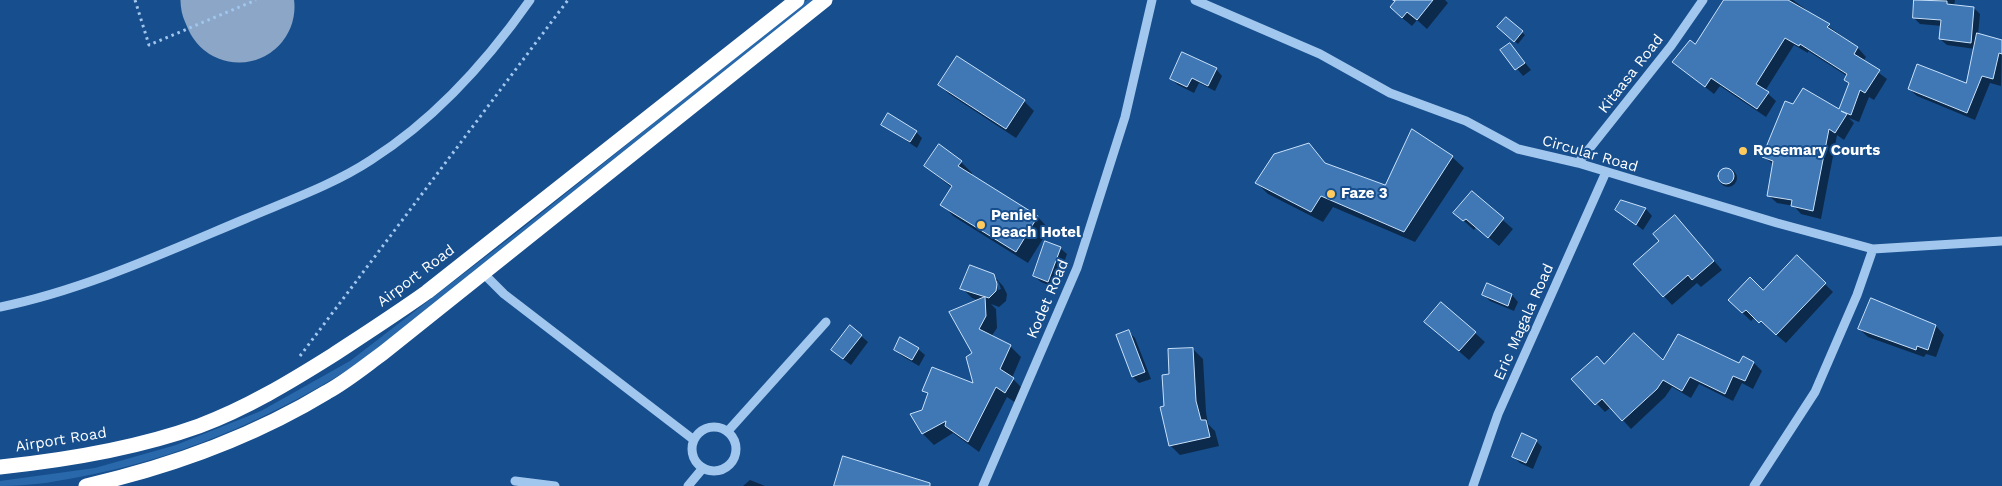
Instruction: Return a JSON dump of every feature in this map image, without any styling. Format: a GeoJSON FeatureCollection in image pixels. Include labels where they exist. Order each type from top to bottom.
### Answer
{"type":"FeatureCollection","features":[{"type":"Feature","properties":{"kind":"highway","name":"Airport Road"},"geometry":{"type":"LineString","coordinates":[[0,467],[86,457],[142,442],[199,426],[277,390],[427,292],[797,0]]}},
{"type":"Feature","properties":{"kind":"highway"},"geometry":{"type":"LineString","coordinates":[[86,486],[142,472],[205,451],[260,427],[327,392],[384,353],[825,0]]}},
{"type":"Feature","properties":{"kind":"street"},"geometry":{"type":"LineString","coordinates":[[0,307],[36,300],[166,252],[315,189],[371,160],[444,100],[486,57],[530,0]]}},
{"type":"Feature","properties":{"kind":"street","name":"Kodet Road"},"geometry":{"type":"LineString","coordinates":[[983,486],[1077,268],[1125,117],[1152,0]]}},
{"type":"Feature","properties":{"kind":"street","name":"Circular Road"},"geometry":{"type":"LineString","coordinates":[[1195,0],[1320,54],[1390,93],[1466,121],[1518,149],[1578,163],[1873,249],[2002,241]]}},
{"type":"Feature","properties":{"kind":"street","name":"Kitaasa Road"},"geometry":{"type":"LineString","coordinates":[[1578,163],[1671,46],[1703,0]]}},
{"type":"Feature","properties":{"kind":"street","name":"Eric Magala Road"},"geometry":{"type":"LineString","coordinates":[[1473,486],[1498,414],[1606,172]]}},
{"type":"Feature","properties":{"kind":"street"},"geometry":{"type":"LineString","coordinates":[[1754,486],[1815,392],[1858,295],[1873,249]]}},
{"type":"Feature","properties":{"kind":"street"},"geometry":{"type":"LineString","coordinates":[[484,274],[504,294],[694,440]]}},
{"type":"Feature","properties":{"kind":"street"},"geometry":{"type":"LineString","coordinates":[[728,432],[826,322]]}},
{"type":"Feature","properties":{"kind":"street"},"geometry":{"type":"LineString","coordinates":[[713,427],[728,432],[735,442],[736,449],[732,462],[718,470],[704,468],[698,464],[693,452],[694,440],[705,429],[713,427]]}},
{"type":"Feature","properties":{"kind":"street"},"geometry":{"type":"LineString","coordinates":[[688,486],[704,468]]}},
{"type":"Feature","properties":{"kind":"street"},"geometry":{"type":"LineString","coordinates":[[515,481],[555,486]]}},
{"type":"Feature","properties":{"kind":"path"},"geometry":{"type":"LineString","coordinates":[[135,0],[149,45],[256,0]]}},
{"type":"Feature","properties":{"kind":"path"},"geometry":{"type":"LineString","coordinates":[[298,360],[568,0]]}},
{"type":"Feature","properties":{"kind":"shaded area"},"geometry":{"type":"Polygon","coordinates":[[[807,0],[821,0],[365,359],[333,379],[268,414],[201,443],[166,455],[130,466],[70,479],[36,484],[0,486],[0,481],[95,468],[176,445],[261,411],[350,361],[514,235],[807,0]]]}},
{"type":"Feature","properties":{"kind":"building"},"geometry":{"type":"Polygon","coordinates":[[[1393,0],[1433,0],[1417,20],[1407,12],[1402,18],[1390,7],[1395,1],[1393,0]]]}},
{"type":"Feature","properties":{"kind":"building"},"geometry":{"type":"Polygon","coordinates":[[[1724,0],[1788,0],[1830,24],[1827,27],[1858,47],[1854,54],[1880,70],[1865,93],[1860,90],[1851,115],[1841,111],[1847,114],[1835,133],[1829,129],[1813,211],[1791,206],[1792,200],[1767,196],[1773,161],[1762,157],[1785,101],[1793,104],[1803,88],[1839,109],[1849,83],[1844,80],[1847,74],[1800,44],[1799,46],[1785,38],[1756,84],[1769,92],[1757,109],[1711,78],[1705,87],[1672,62],[1690,40],[1695,44],[1724,0]]]}},
{"type":"Feature","properties":{"kind":"building"},"geometry":{"type":"Polygon","coordinates":[[[1914,0],[1947,1],[1947,4],[1974,7],[1971,43],[1939,39],[1941,20],[1913,18],[1914,0]]]}},
{"type":"Feature","properties":{"kind":"building"},"geometry":{"type":"Polygon","coordinates":[[[1506,17],[1523,31],[1514,42],[1497,27],[1506,17]]]}},
{"type":"Feature","properties":{"kind":"building"},"geometry":{"type":"Polygon","coordinates":[[[1977,33],[2002,40],[2002,54],[1999,53],[1993,79],[1982,76],[1967,113],[1908,89],[1917,64],[1966,83],[1977,33]]]}},
{"type":"Feature","properties":{"kind":"building"},"geometry":{"type":"Polygon","coordinates":[[[1510,43],[1525,63],[1515,70],[1500,50],[1510,43]]]}},
{"type":"Feature","properties":{"kind":"building"},"geometry":{"type":"Polygon","coordinates":[[[1182,52],[1217,68],[1208,86],[1192,78],[1187,87],[1170,79],[1182,52]]]}},
{"type":"Feature","properties":{"kind":"building"},"geometry":{"type":"Polygon","coordinates":[[[957,56],[1025,100],[1006,129],[938,85],[957,56]]]}},
{"type":"Feature","properties":{"kind":"building"},"geometry":{"type":"Polygon","coordinates":[[[888,113],[917,131],[910,142],[881,125],[888,113]]]}},
{"type":"Feature","properties":{"kind":"building"},"geometry":{"type":"Polygon","coordinates":[[[1412,129],[1453,156],[1404,232],[1321,196],[1311,212],[1255,183],[1274,154],[1309,143],[1325,163],[1385,185],[1412,129]]]}},
{"type":"Feature","properties":{"kind":"building"},"geometry":{"type":"Polygon","coordinates":[[[939,144],[962,161],[958,166],[1038,216],[1016,252],[940,205],[952,186],[924,166],[939,144]]]}},
{"type":"Feature","properties":{"kind":"building"},"geometry":{"type":"Polygon","coordinates":[[[1723,168],[1729,168],[1734,173],[1732,182],[1723,184],[1718,179],[1718,173],[1723,168]]]}},
{"type":"Feature","properties":{"kind":"building"},"geometry":{"type":"Polygon","coordinates":[[[1472,191],[1504,218],[1488,238],[1466,219],[1463,221],[1453,213],[1472,191]]]}},
{"type":"Feature","properties":{"kind":"building"},"geometry":{"type":"Polygon","coordinates":[[[1621,200],[1646,208],[1636,225],[1615,210],[1621,200]]]}},
{"type":"Feature","properties":{"kind":"building"},"geometry":{"type":"Polygon","coordinates":[[[1675,215],[1714,261],[1692,280],[1688,275],[1663,297],[1633,264],[1659,241],[1653,234],[1675,215]]]}},
{"type":"Feature","properties":{"kind":"building"},"geometry":{"type":"Polygon","coordinates":[[[1045,241],[1061,247],[1048,282],[1033,276],[1045,241]]]}},
{"type":"Feature","properties":{"kind":"building"},"geometry":{"type":"Polygon","coordinates":[[[1797,255],[1826,283],[1776,335],[1761,321],[1759,323],[1746,310],[1742,313],[1728,300],[1750,277],[1763,290],[1797,255]]]}},
{"type":"Feature","properties":{"kind":"building"},"geometry":{"type":"Polygon","coordinates":[[[970,265],[994,274],[997,284],[996,291],[989,298],[960,289],[970,265]]]}},
{"type":"Feature","properties":{"kind":"building"},"geometry":{"type":"Polygon","coordinates":[[[1487,283],[1512,294],[1508,306],[1482,295],[1487,283]]]}},
{"type":"Feature","properties":{"kind":"building"},"geometry":{"type":"Polygon","coordinates":[[[985,297],[986,316],[979,329],[1011,345],[1000,369],[1014,378],[1005,393],[996,387],[968,442],[945,426],[946,421],[922,434],[910,414],[922,410],[928,393],[922,391],[932,367],[973,383],[966,357],[972,353],[949,312],[985,297]]]}},
{"type":"Feature","properties":{"kind":"building"},"geometry":{"type":"Polygon","coordinates":[[[1871,298],[1936,325],[1928,350],[1917,346],[1916,350],[1858,329],[1871,298]]]}},
{"type":"Feature","properties":{"kind":"building"},"geometry":{"type":"Polygon","coordinates":[[[1441,302],[1476,332],[1459,351],[1424,322],[1441,302]]]}},
{"type":"Feature","properties":{"kind":"building"},"geometry":{"type":"Polygon","coordinates":[[[850,325],[862,335],[843,359],[831,350],[850,325]]]}},
{"type":"Feature","properties":{"kind":"building"},"geometry":{"type":"Polygon","coordinates":[[[1129,330],[1145,372],[1132,377],[1116,335],[1129,330]]]}},
{"type":"Feature","properties":{"kind":"building"},"geometry":{"type":"Polygon","coordinates":[[[1634,333],[1663,360],[1678,334],[1739,363],[1743,356],[1754,362],[1745,381],[1733,376],[1725,394],[1690,377],[1682,391],[1663,380],[1657,389],[1622,421],[1602,399],[1595,405],[1571,379],[1597,356],[1604,364],[1634,333]]]}},
{"type":"Feature","properties":{"kind":"building"},"geometry":{"type":"Polygon","coordinates":[[[900,337],[919,348],[912,360],[894,350],[900,337]]]}},
{"type":"Feature","properties":{"kind":"building"},"geometry":{"type":"Polygon","coordinates":[[[1193,348],[1196,401],[1201,420],[1206,420],[1210,437],[1169,446],[1160,407],[1164,406],[1162,375],[1169,374],[1168,349],[1193,348]]]}},
{"type":"Feature","properties":{"kind":"building"},"geometry":{"type":"Polygon","coordinates":[[[1522,433],[1537,440],[1526,463],[1512,457],[1522,433]]]}},
{"type":"Feature","properties":{"kind":"building"},"geometry":{"type":"Polygon","coordinates":[[[843,456],[930,483],[930,486],[834,486],[843,456]]]}},
{"type":"Feature","properties":{"kind":"runway"},"geometry":{"type":"LineString","coordinates":[[236,0],[239,7]]}},
{"type":"Feature","properties":{"kind":"place","name":"Rosemary Courts"},"geometry":{"type":"Point","coordinates":[1743,151]}},
{"type":"Feature","properties":{"kind":"place","name":"Faze 3"},"geometry":{"type":"Point","coordinates":[1331,194]}},
{"type":"Feature","properties":{"kind":"place","name":"Peniel Beach Hotel"},"geometry":{"type":"Point","coordinates":[981,225]}}]}
